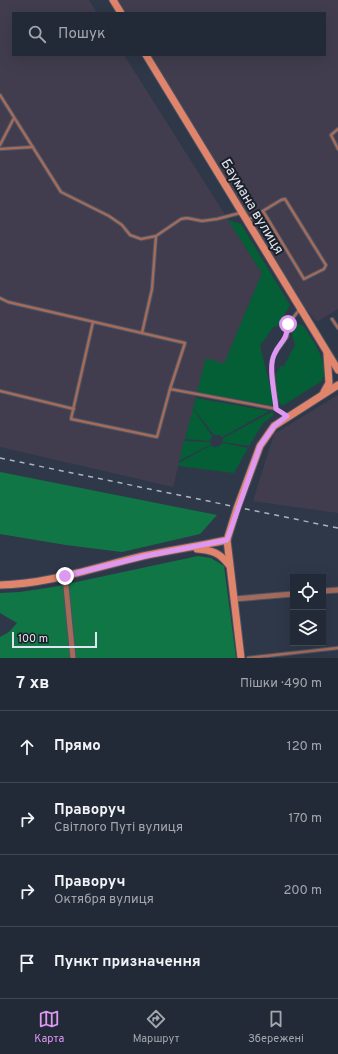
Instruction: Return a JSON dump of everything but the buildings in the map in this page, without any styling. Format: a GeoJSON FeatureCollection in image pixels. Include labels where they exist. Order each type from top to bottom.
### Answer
{"type":"FeatureCollection","features":[{"type":"Feature","properties":{"kind":"main road"},"geometry":{"type":"LineString","coordinates":[[113,0],[120,12]]}},
{"type":"Feature","properties":{"kind":"main road","name":"Баумана вулиця"},"geometry":{"type":"LineString","coordinates":[[147,56],[338,370]]}},
{"type":"Feature","properties":{"kind":"main road"},"geometry":{"type":"LineString","coordinates":[[326,350],[338,360]]}},
{"type":"Feature","properties":{"kind":"main road"},"geometry":{"type":"LineString","coordinates":[[324,393],[329,383],[326,350]]}},
{"type":"Feature","properties":{"kind":"main road"},"geometry":{"type":"LineString","coordinates":[[241,658],[227,540],[260,446],[274,426],[287,416],[338,385]]}},
{"type":"Feature","properties":{"kind":"main road"},"geometry":{"type":"LineString","coordinates":[[0,586],[22,585],[145,556],[227,540]]}},
{"type":"Feature","properties":{"kind":"main road"},"geometry":{"type":"LineString","coordinates":[[185,548],[214,551],[223,557],[229,565]]}},
{"type":"Feature","properties":{"kind":"street"},"geometry":{"type":"LineString","coordinates":[[65,576],[73,658]]}},
{"type":"Feature","properties":{"kind":"street"},"geometry":{"type":"LineString","coordinates":[[326,591],[338,590]]}},
{"type":"Feature","properties":{"kind":"street"},"geometry":{"type":"LineString","coordinates":[[234,599],[290,594]]}},
{"type":"Feature","properties":{"kind":"lane"},"geometry":{"type":"LineString","coordinates":[[0,95],[62,192],[110,216],[122,225],[130,235],[141,239],[156,236],[181,219],[217,219],[242,212]]}},
{"type":"Feature","properties":{"kind":"lane"},"geometry":{"type":"LineString","coordinates":[[0,144],[14,118]]}},
{"type":"Feature","properties":{"kind":"lane"},"geometry":{"type":"LineString","coordinates":[[338,129],[331,135],[338,149]]}},
{"type":"Feature","properties":{"kind":"lane"},"geometry":{"type":"LineString","coordinates":[[0,149],[33,147]]}},
{"type":"Feature","properties":{"kind":"lane"},"geometry":{"type":"LineString","coordinates":[[247,220],[281,200],[285,199],[326,265],[324,269],[304,279],[263,211]]}},
{"type":"Feature","properties":{"kind":"lane"},"geometry":{"type":"LineString","coordinates":[[142,333],[152,289],[156,236]]}},
{"type":"Feature","properties":{"kind":"lane"},"geometry":{"type":"LineString","coordinates":[[0,298],[8,302],[185,343],[170,389],[157,437],[71,419],[93,322]]}},
{"type":"Feature","properties":{"kind":"lane"},"geometry":{"type":"LineString","coordinates":[[276,409],[272,365],[274,355],[287,337],[288,324],[300,308]]}},
{"type":"Feature","properties":{"kind":"lane"},"geometry":{"type":"LineString","coordinates":[[332,319],[338,328]]}},
{"type":"Feature","properties":{"kind":"lane"},"geometry":{"type":"LineString","coordinates":[[170,389],[276,409],[287,416]]}},
{"type":"Feature","properties":{"kind":"lane"},"geometry":{"type":"LineString","coordinates":[[0,391],[74,409]]}},
{"type":"Feature","properties":{"kind":"lane"},"geometry":{"type":"LineString","coordinates":[[248,658],[338,648]]}},
{"type":"Feature","properties":{"kind":"shaded area"},"geometry":{"type":"Polygon","coordinates":[[[0,0],[89,0],[96,12],[12,12],[12,56],[125,56],[262,273],[224,365],[206,359],[173,487],[0,447],[0,0]]]}},
{"type":"Feature","properties":{"kind":"shaded area"},"geometry":{"type":"Polygon","coordinates":[[[117,0],[338,0],[338,309],[317,322],[303,306],[151,56],[326,56],[326,12],[124,12],[117,0]]]}},
{"type":"Feature","properties":{"kind":"shaded area"},"geometry":{"type":"Polygon","coordinates":[[[338,395],[338,513],[253,501],[274,434],[338,395]]]}},
{"type":"Feature","properties":{"kind":"green space"},"geometry":{"type":"Polygon","coordinates":[[[228,220],[241,224],[290,305],[277,327],[274,326],[260,346],[275,406],[197,392],[206,358],[224,364],[262,273],[228,220]]]}},
{"type":"Feature","properties":{"kind":"green space"},"geometry":{"type":"Polygon","coordinates":[[[297,324],[303,325],[319,352],[324,367],[324,374],[322,381],[282,406],[278,401],[276,374],[281,366],[284,366],[295,345],[291,330],[297,324]]]}},
{"type":"Feature","properties":{"kind":"green space"},"geometry":{"type":"Polygon","coordinates":[[[196,398],[269,411],[222,437],[219,435],[214,435],[193,408],[196,398]]]}},
{"type":"Feature","properties":{"kind":"green space"},"geometry":{"type":"Polygon","coordinates":[[[193,409],[212,436],[210,441],[185,439],[193,409]]]}},
{"type":"Feature","properties":{"kind":"green space"},"geometry":{"type":"Polygon","coordinates":[[[272,412],[274,415],[263,423],[249,446],[223,442],[223,438],[272,412]]]}},
{"type":"Feature","properties":{"kind":"green space"},"geometry":{"type":"Polygon","coordinates":[[[184,441],[210,442],[211,444],[179,461],[184,441]]]}},
{"type":"Feature","properties":{"kind":"green space"},"geometry":{"type":"Polygon","coordinates":[[[223,443],[248,448],[234,473],[178,466],[179,463],[211,445],[218,447],[223,443]]]}},
{"type":"Feature","properties":{"kind":"green space"},"geometry":{"type":"Polygon","coordinates":[[[0,472],[217,515],[200,534],[122,552],[66,545],[0,534],[0,472]]]}},
{"type":"Feature","properties":{"kind":"green space"},"geometry":{"type":"Polygon","coordinates":[[[198,556],[211,558],[224,566],[236,658],[0,658],[0,637],[9,632],[17,623],[0,613],[0,593],[20,592],[53,587],[198,556]]]}},
{"type":"Feature","properties":{"kind":"railway"},"geometry":{"type":"LineString","coordinates":[[0,458],[338,528]]}},
{"type":"Feature","properties":{"kind":"route"},"geometry":{"type":"LineString","coordinates":[[65,576],[145,556],[227,540],[260,446],[274,426],[287,416],[276,409],[272,365],[274,355],[287,337],[288,324]]}}]}
